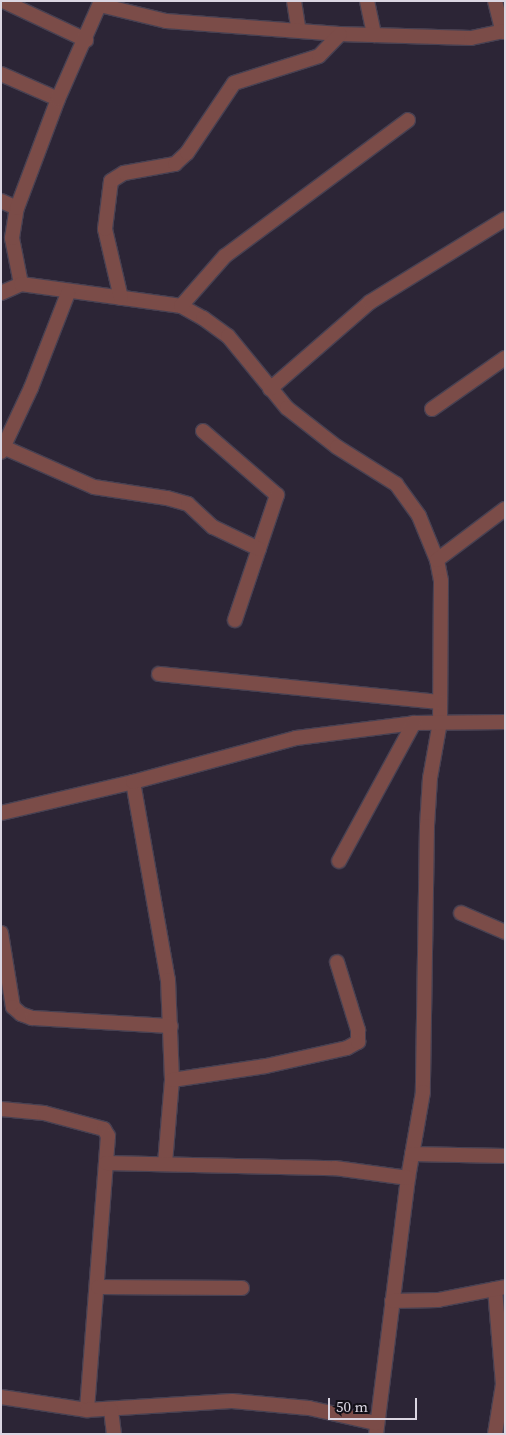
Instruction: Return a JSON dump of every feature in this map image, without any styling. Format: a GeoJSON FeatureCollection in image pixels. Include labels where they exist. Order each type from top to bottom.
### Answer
{"type":"FeatureCollection","features":[{"type":"Feature","properties":{"kind":"street"},"geometry":{"type":"LineString","coordinates":[[3,1],[86,40]]}},
{"type":"Feature","properties":{"kind":"street"},"geometry":{"type":"LineString","coordinates":[[294,1],[299,31]]}},
{"type":"Feature","properties":{"kind":"street"},"geometry":{"type":"LineString","coordinates":[[367,1],[374,35]]}},
{"type":"Feature","properties":{"kind":"street"},"geometry":{"type":"LineString","coordinates":[[21,284],[12,238],[18,208],[58,99],[101,3],[166,21],[340,34],[471,38],[504,32],[496,1]]}},
{"type":"Feature","properties":{"kind":"street"},"geometry":{"type":"LineString","coordinates":[[121,298],[105,229],[111,181],[124,173],[175,164],[187,153],[234,83],[318,56],[340,34]]}},
{"type":"Feature","properties":{"kind":"street"},"geometry":{"type":"LineString","coordinates":[[1,74],[58,99]]}},
{"type":"Feature","properties":{"kind":"street"},"geometry":{"type":"LineString","coordinates":[[181,306],[225,256],[408,120]]}},
{"type":"Feature","properties":{"kind":"street"},"geometry":{"type":"LineString","coordinates":[[1,201],[18,208]]}},
{"type":"Feature","properties":{"kind":"street"},"geometry":{"type":"LineString","coordinates":[[270,389],[370,302],[505,219]]}},
{"type":"Feature","properties":{"kind":"street"},"geometry":{"type":"LineString","coordinates":[[1,294],[21,284],[68,293],[181,306],[228,336],[287,408],[337,447],[396,484],[419,516],[437,560],[441,582],[440,722],[430,778],[427,826],[423,1092],[408,1178],[376,1429],[309,1408],[232,1401],[87,1410],[1,1397]]}},
{"type":"Feature","properties":{"kind":"street"},"geometry":{"type":"LineString","coordinates":[[68,293],[31,388],[2,449],[94,487],[167,498],[188,504],[214,527],[259,549]]}},
{"type":"Feature","properties":{"kind":"street"},"geometry":{"type":"LineString","coordinates":[[432,409],[505,358]]}},
{"type":"Feature","properties":{"kind":"street"},"geometry":{"type":"LineString","coordinates":[[203,431],[277,494],[235,620]]}},
{"type":"Feature","properties":{"kind":"street"},"geometry":{"type":"LineString","coordinates":[[437,560],[505,508]]}},
{"type":"Feature","properties":{"kind":"street"},"geometry":{"type":"LineString","coordinates":[[158,674],[440,702]]}},
{"type":"Feature","properties":{"kind":"street"},"geometry":{"type":"LineString","coordinates":[[1,813],[133,782],[296,738],[440,722],[505,722]]}},
{"type":"Feature","properties":{"kind":"street"},"geometry":{"type":"LineString","coordinates":[[340,861],[414,724]]}},
{"type":"Feature","properties":{"kind":"street"},"geometry":{"type":"LineString","coordinates":[[133,782],[168,980],[172,1080],[165,1164]]}},
{"type":"Feature","properties":{"kind":"street"},"geometry":{"type":"LineString","coordinates":[[461,912],[505,932]]}},
{"type":"Feature","properties":{"kind":"street"},"geometry":{"type":"LineString","coordinates":[[1,933],[13,1006],[21,1014],[32,1018],[171,1026]]}},
{"type":"Feature","properties":{"kind":"street"},"geometry":{"type":"LineString","coordinates":[[172,1080],[266,1066],[354,1045],[360,1038],[337,962]]}},
{"type":"Feature","properties":{"kind":"street"},"geometry":{"type":"LineString","coordinates":[[1,1109],[44,1113],[104,1129],[108,1136],[98,1287],[87,1410]]}},
{"type":"Feature","properties":{"kind":"street"},"geometry":{"type":"LineString","coordinates":[[412,1154],[505,1156]]}},
{"type":"Feature","properties":{"kind":"street"},"geometry":{"type":"LineString","coordinates":[[106,1162],[335,1168],[408,1178]]}},
{"type":"Feature","properties":{"kind":"street"},"geometry":{"type":"LineString","coordinates":[[98,1287],[242,1288]]}},
{"type":"Feature","properties":{"kind":"street"},"geometry":{"type":"LineString","coordinates":[[392,1301],[438,1300],[500,1288],[503,1384],[495,1434]]}},
{"type":"Feature","properties":{"kind":"street"},"geometry":{"type":"LineString","coordinates":[[111,1410],[114,1434]]}}]}
